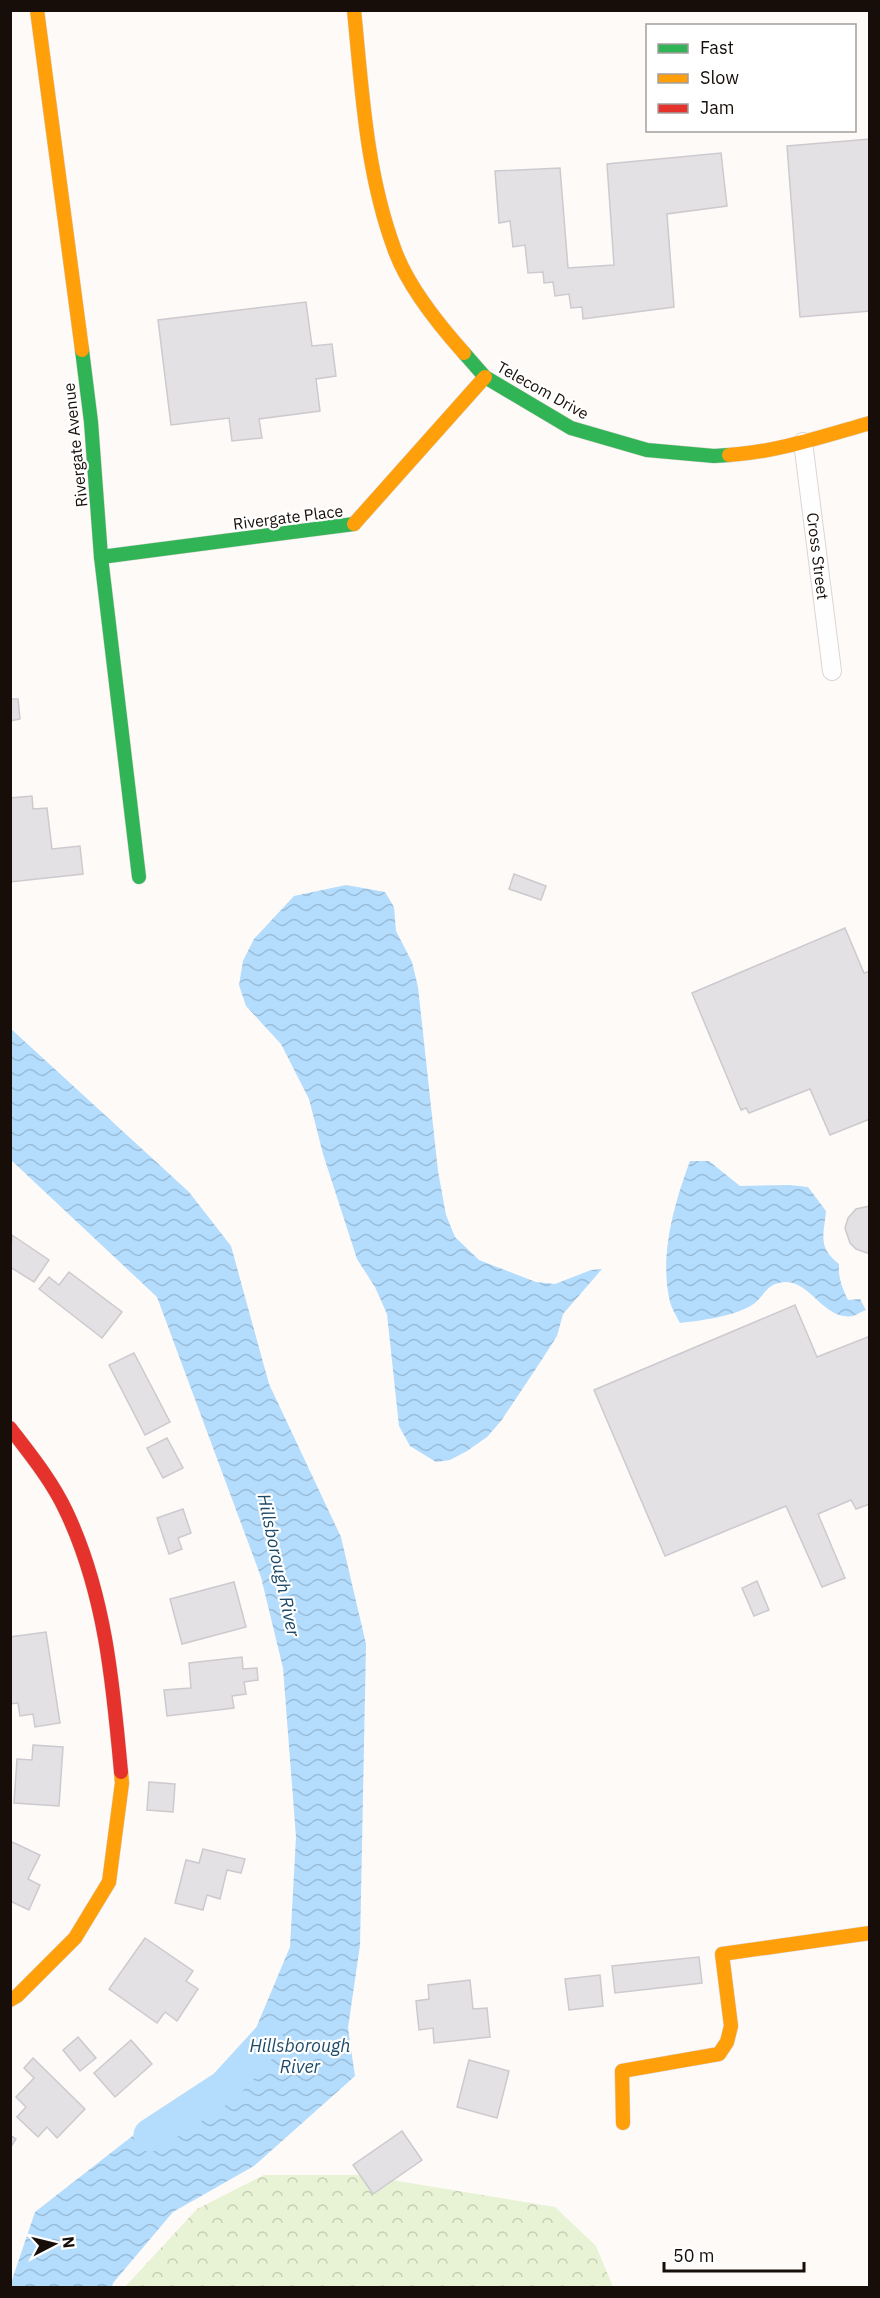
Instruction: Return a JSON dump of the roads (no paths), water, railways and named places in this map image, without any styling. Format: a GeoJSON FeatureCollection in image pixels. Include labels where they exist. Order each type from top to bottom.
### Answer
{"type":"FeatureCollection","features":[{"type":"Feature","properties":{"kind":"street","name":"Rivergate Avenue"},"geometry":{"type":"LineString","coordinates":[[37,10],[90,414],[101,557],[139,877]]}},
{"type":"Feature","properties":{"kind":"street","name":"Telecom Drive"},"geometry":{"type":"LineString","coordinates":[[354,10],[365,122],[374,177],[394,249],[417,291],[447,334],[485,377],[571,428],[648,450],[714,456],[750,454],[870,423]]}},
{"type":"Feature","properties":{"kind":"street","name":"Rivergate Place"},"geometry":{"type":"LineString","coordinates":[[101,557],[356,525],[485,377]]}},
{"type":"Feature","properties":{"kind":"street","name":"Cross Street"},"geometry":{"type":"LineString","coordinates":[[803,442],[832,671]]}},
{"type":"Feature","properties":{"kind":"street"},"geometry":{"type":"LineString","coordinates":[[10,1428],[42,1470],[66,1510],[87,1564],[104,1627],[114,1690],[122,1783],[109,1882],[75,1938],[17,1996],[10,2000]]}},
{"type":"Feature","properties":{"kind":"street"},"geometry":{"type":"LineString","coordinates":[[623,2123],[622,2071],[719,2054],[727,2042],[731,2026],[722,1954],[870,1933]]}},
{"type":"Feature","properties":{"kind":"water"},"geometry":{"type":"Polygon","coordinates":[[[346,885],[385,892],[394,907],[396,931],[412,962],[418,987],[438,1171],[446,1215],[455,1237],[479,1260],[536,1282],[555,1284],[591,1270],[602,1269],[563,1314],[557,1336],[501,1421],[487,1437],[450,1460],[436,1462],[410,1446],[399,1426],[387,1314],[375,1287],[357,1259],[323,1154],[309,1099],[281,1044],[246,1006],[239,985],[243,961],[254,939],[294,896],[346,885]]]}},
{"type":"Feature","properties":{"kind":"water","name":"Hillsborough River"},"geometry":{"type":"Polygon","coordinates":[[[10,1028],[189,1192],[231,1246],[269,1384],[341,1537],[366,1644],[360,1945],[348,2028],[355,2076],[254,2166],[173,2212],[112,2287],[10,2286],[35,2212],[153,2120],[225,2102],[290,1947],[296,1837],[283,1668],[261,1577],[157,1297],[11,1160],[10,1028]]]}},
{"type":"Feature","properties":{"kind":"water"},"geometry":{"type":"Polygon","coordinates":[[[690,1161],[709,1161],[740,1186],[808,1187],[826,1211],[823,1234],[825,1246],[827,1252],[839,1264],[841,1282],[848,1300],[860,1299],[866,1310],[853,1316],[834,1313],[803,1288],[794,1283],[785,1282],[773,1285],[756,1302],[745,1309],[717,1317],[680,1323],[670,1302],[666,1267],[667,1249],[674,1212],[690,1161]]]}},
{"type":"Feature","properties":{"kind":"waterway","name":"Hillsborough River"},"geometry":{"type":"LineString","coordinates":[[150,2135],[225,2086],[267,2040]]}}]}
